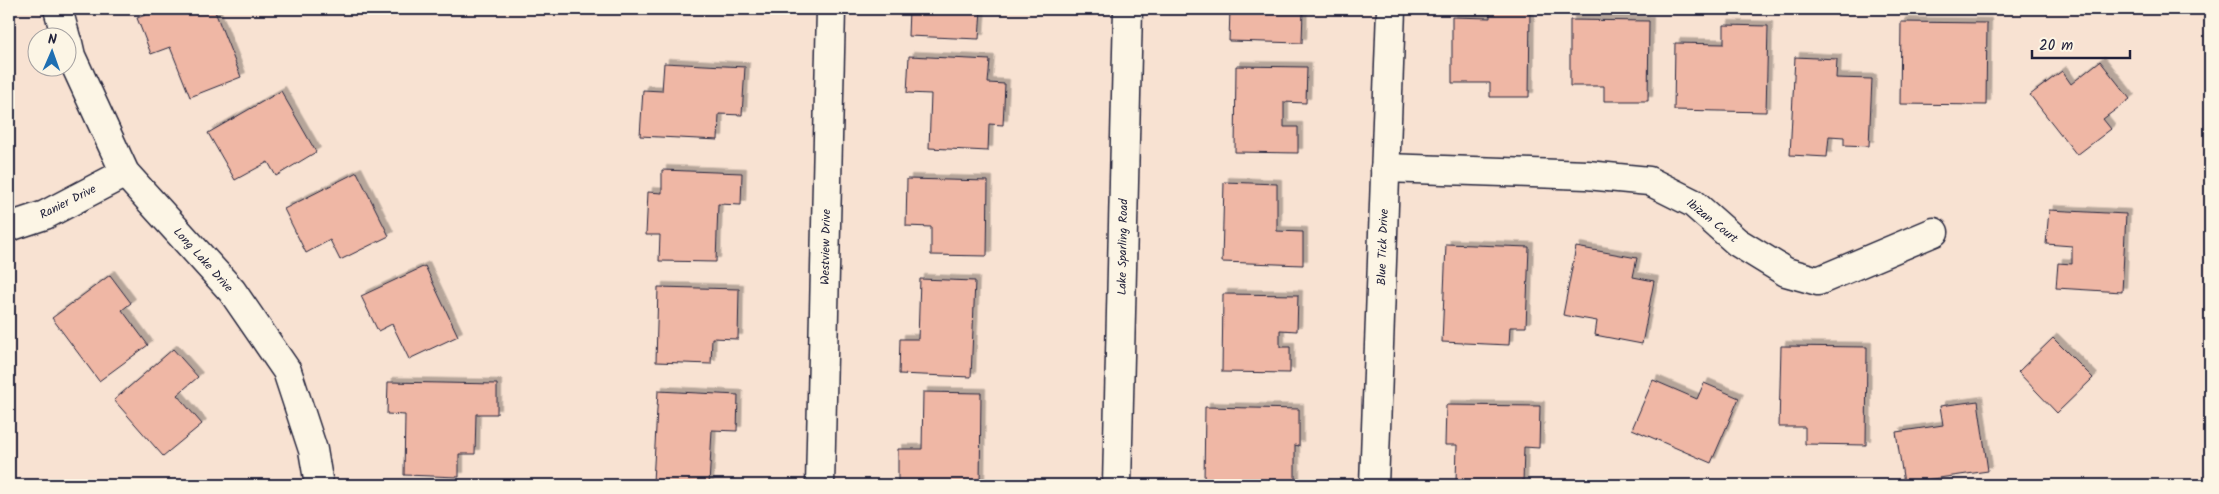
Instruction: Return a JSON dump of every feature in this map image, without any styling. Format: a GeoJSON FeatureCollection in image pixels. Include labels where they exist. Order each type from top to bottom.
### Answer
{"type":"FeatureCollection","features":[{"type":"Feature","properties":{"kind":"street"},"geometry":{"type":"LineString","coordinates":[[58,9],[63,28]]}},
{"type":"Feature","properties":{"kind":"street","name":"Westview Drive"},"geometry":{"type":"LineString","coordinates":[[820,485],[832,9]]}},
{"type":"Feature","properties":{"kind":"street","name":"Lake Sparling Road"},"geometry":{"type":"LineString","coordinates":[[1117,485],[1128,9]]}},
{"type":"Feature","properties":{"kind":"street","name":"Blue Tick Drive"},"geometry":{"type":"LineString","coordinates":[[1374,485],[1391,9]]}},
{"type":"Feature","properties":{"kind":"street","name":"Long Lake Drive"},"geometry":{"type":"LineString","coordinates":[[78,71],[125,173],[232,291],[287,371],[313,450],[319,485]]}},
{"type":"Feature","properties":{"kind":"street","name":"Ibizan Court"},"geometry":{"type":"LineString","coordinates":[[1385,168],[1587,175],[1649,181],[1693,203],[1737,242],[1786,272],[1818,281],[1934,232]]}},
{"type":"Feature","properties":{"kind":"street","name":"Ranier Drive"},"geometry":{"type":"LineString","coordinates":[[9,227],[45,215],[125,173]]}},
{"type":"Feature","properties":{"kind":"building"},"geometry":{"type":"Polygon","coordinates":[[[162,9],[214,9],[241,77],[190,97],[170,47],[151,54],[137,18],[162,9]]]}},
{"type":"Feature","properties":{"kind":"building"},"geometry":{"type":"Polygon","coordinates":[[[909,9],[981,9],[979,39],[908,36],[909,9]]]}},
{"type":"Feature","properties":{"kind":"building"},"geometry":{"type":"Polygon","coordinates":[[[1230,9],[1303,9],[1302,43],[1229,41],[1230,9]]]}},
{"type":"Feature","properties":{"kind":"building"},"geometry":{"type":"Polygon","coordinates":[[[1490,9],[1530,9],[1529,97],[1490,97],[1490,83],[1452,83],[1452,17],[1490,18],[1490,9]]]}},
{"type":"Feature","properties":{"kind":"building"},"geometry":{"type":"Polygon","coordinates":[[[1570,20],[1649,21],[1648,101],[1604,101],[1604,86],[1570,86],[1570,20]]]}},
{"type":"Feature","properties":{"kind":"building"},"geometry":{"type":"Polygon","coordinates":[[[1901,22],[1987,23],[1986,105],[1900,104],[1901,22]]]}},
{"type":"Feature","properties":{"kind":"building"},"geometry":{"type":"Polygon","coordinates":[[[1724,25],[1768,26],[1766,112],[1674,110],[1675,43],[1724,44],[1724,25]]]}},
{"type":"Feature","properties":{"kind":"building"},"geometry":{"type":"Polygon","coordinates":[[[909,56],[990,60],[988,83],[1005,84],[1003,125],[989,124],[988,151],[929,148],[931,94],[907,93],[909,56]]]}},
{"type":"Feature","properties":{"kind":"building"},"geometry":{"type":"Polygon","coordinates":[[[1795,57],[1837,59],[1836,78],[1872,79],[1869,146],[1844,145],[1844,137],[1829,136],[1827,157],[1790,155],[1795,57]]]}},
{"type":"Feature","properties":{"kind":"building"},"geometry":{"type":"Polygon","coordinates":[[[2100,61],[2130,99],[2103,119],[2111,129],[2077,155],[2030,95],[2062,71],[2071,84],[2100,61]]]}},
{"type":"Feature","properties":{"kind":"building"},"geometry":{"type":"Polygon","coordinates":[[[664,63],[745,67],[742,115],[719,114],[718,140],[640,136],[643,90],[662,91],[664,63]]]}},
{"type":"Feature","properties":{"kind":"building"},"geometry":{"type":"Polygon","coordinates":[[[1236,66],[1307,67],[1306,103],[1284,102],[1284,127],[1298,127],[1298,153],[1235,152],[1236,66]]]}},
{"type":"Feature","properties":{"kind":"building"},"geometry":{"type":"Polygon","coordinates":[[[281,91],[316,152],[276,176],[268,162],[235,180],[208,133],[281,91]]]}},
{"type":"Feature","properties":{"kind":"building"},"geometry":{"type":"Polygon","coordinates":[[[662,170],[742,173],[741,205],[718,204],[716,262],[659,261],[660,235],[646,235],[648,192],[662,193],[662,170]]]}},
{"type":"Feature","properties":{"kind":"building"},"geometry":{"type":"Polygon","coordinates":[[[357,172],[389,236],[340,260],[330,240],[306,253],[284,209],[357,172]]]}},
{"type":"Feature","properties":{"kind":"building"},"geometry":{"type":"Polygon","coordinates":[[[907,179],[988,181],[987,256],[931,255],[931,227],[906,226],[907,179]]]}},
{"type":"Feature","properties":{"kind":"building"},"geometry":{"type":"Polygon","coordinates":[[[1224,182],[1277,184],[1277,231],[1303,232],[1303,265],[1222,262],[1224,182]]]}},
{"type":"Feature","properties":{"kind":"building"},"geometry":{"type":"Polygon","coordinates":[[[2049,210],[2126,214],[2122,292],[2056,288],[2058,263],[2072,264],[2072,246],[2046,244],[2049,210]]]}},
{"type":"Feature","properties":{"kind":"building"},"geometry":{"type":"Polygon","coordinates":[[[1446,244],[1529,247],[1526,327],[1510,327],[1509,345],[1442,342],[1446,244]]]}},
{"type":"Feature","properties":{"kind":"building"},"geometry":{"type":"Polygon","coordinates":[[[1576,247],[1637,258],[1633,277],[1654,281],[1642,344],[1595,335],[1597,321],[1563,315],[1576,247]]]}},
{"type":"Feature","properties":{"kind":"building"},"geometry":{"type":"Polygon","coordinates":[[[425,266],[458,336],[409,359],[392,324],[378,331],[361,296],[425,266]]]}},
{"type":"Feature","properties":{"kind":"building"},"geometry":{"type":"Polygon","coordinates":[[[110,275],[131,303],[122,310],[148,345],[99,381],[52,318],[110,275]]]}},
{"type":"Feature","properties":{"kind":"building"},"geometry":{"type":"Polygon","coordinates":[[[920,279],[975,281],[971,377],[899,374],[900,339],[918,339],[920,279]]]}},
{"type":"Feature","properties":{"kind":"building"},"geometry":{"type":"Polygon","coordinates":[[[658,287],[739,289],[738,339],[712,338],[711,364],[656,362],[658,287]]]}},
{"type":"Feature","properties":{"kind":"building"},"geometry":{"type":"Polygon","coordinates":[[[1223,294],[1298,295],[1297,331],[1280,330],[1280,347],[1290,347],[1290,373],[1222,372],[1223,294]]]}},
{"type":"Feature","properties":{"kind":"building"},"geometry":{"type":"Polygon","coordinates":[[[2053,338],[2093,378],[2057,413],[2018,372],[2053,338]]]}},
{"type":"Feature","properties":{"kind":"building"},"geometry":{"type":"Polygon","coordinates":[[[1781,346],[1867,347],[1866,445],[1805,444],[1805,427],[1779,427],[1781,346]]]}},
{"type":"Feature","properties":{"kind":"building"},"geometry":{"type":"Polygon","coordinates":[[[173,349],[198,377],[177,395],[202,424],[163,456],[114,400],[173,349]]]}},
{"type":"Feature","properties":{"kind":"building"},"geometry":{"type":"Polygon","coordinates":[[[1653,380],[1697,399],[1704,383],[1739,398],[1711,463],[1632,429],[1653,380]]]}},
{"type":"Feature","properties":{"kind":"building"},"geometry":{"type":"Polygon","coordinates":[[[388,382],[497,384],[497,414],[476,414],[475,454],[459,454],[459,477],[404,475],[405,415],[387,414],[388,382]]]}},
{"type":"Feature","properties":{"kind":"building"},"geometry":{"type":"Polygon","coordinates":[[[658,391],[738,395],[737,431],[712,430],[709,485],[653,482],[658,391]]]}},
{"type":"Feature","properties":{"kind":"building"},"geometry":{"type":"Polygon","coordinates":[[[923,392],[981,393],[980,485],[898,485],[898,449],[922,449],[923,392]]]}},
{"type":"Feature","properties":{"kind":"building"},"geometry":{"type":"Polygon","coordinates":[[[1978,401],[1988,471],[1904,483],[1896,432],[1943,425],[1940,406],[1978,401]]]}},
{"type":"Feature","properties":{"kind":"building"},"geometry":{"type":"Polygon","coordinates":[[[1446,405],[1540,406],[1539,448],[1524,447],[1523,483],[1456,481],[1457,445],[1445,445],[1446,405]]]}},
{"type":"Feature","properties":{"kind":"building"},"geometry":{"type":"Polygon","coordinates":[[[1205,407],[1299,409],[1299,446],[1295,445],[1295,484],[1204,482],[1205,407]]]}}]}
